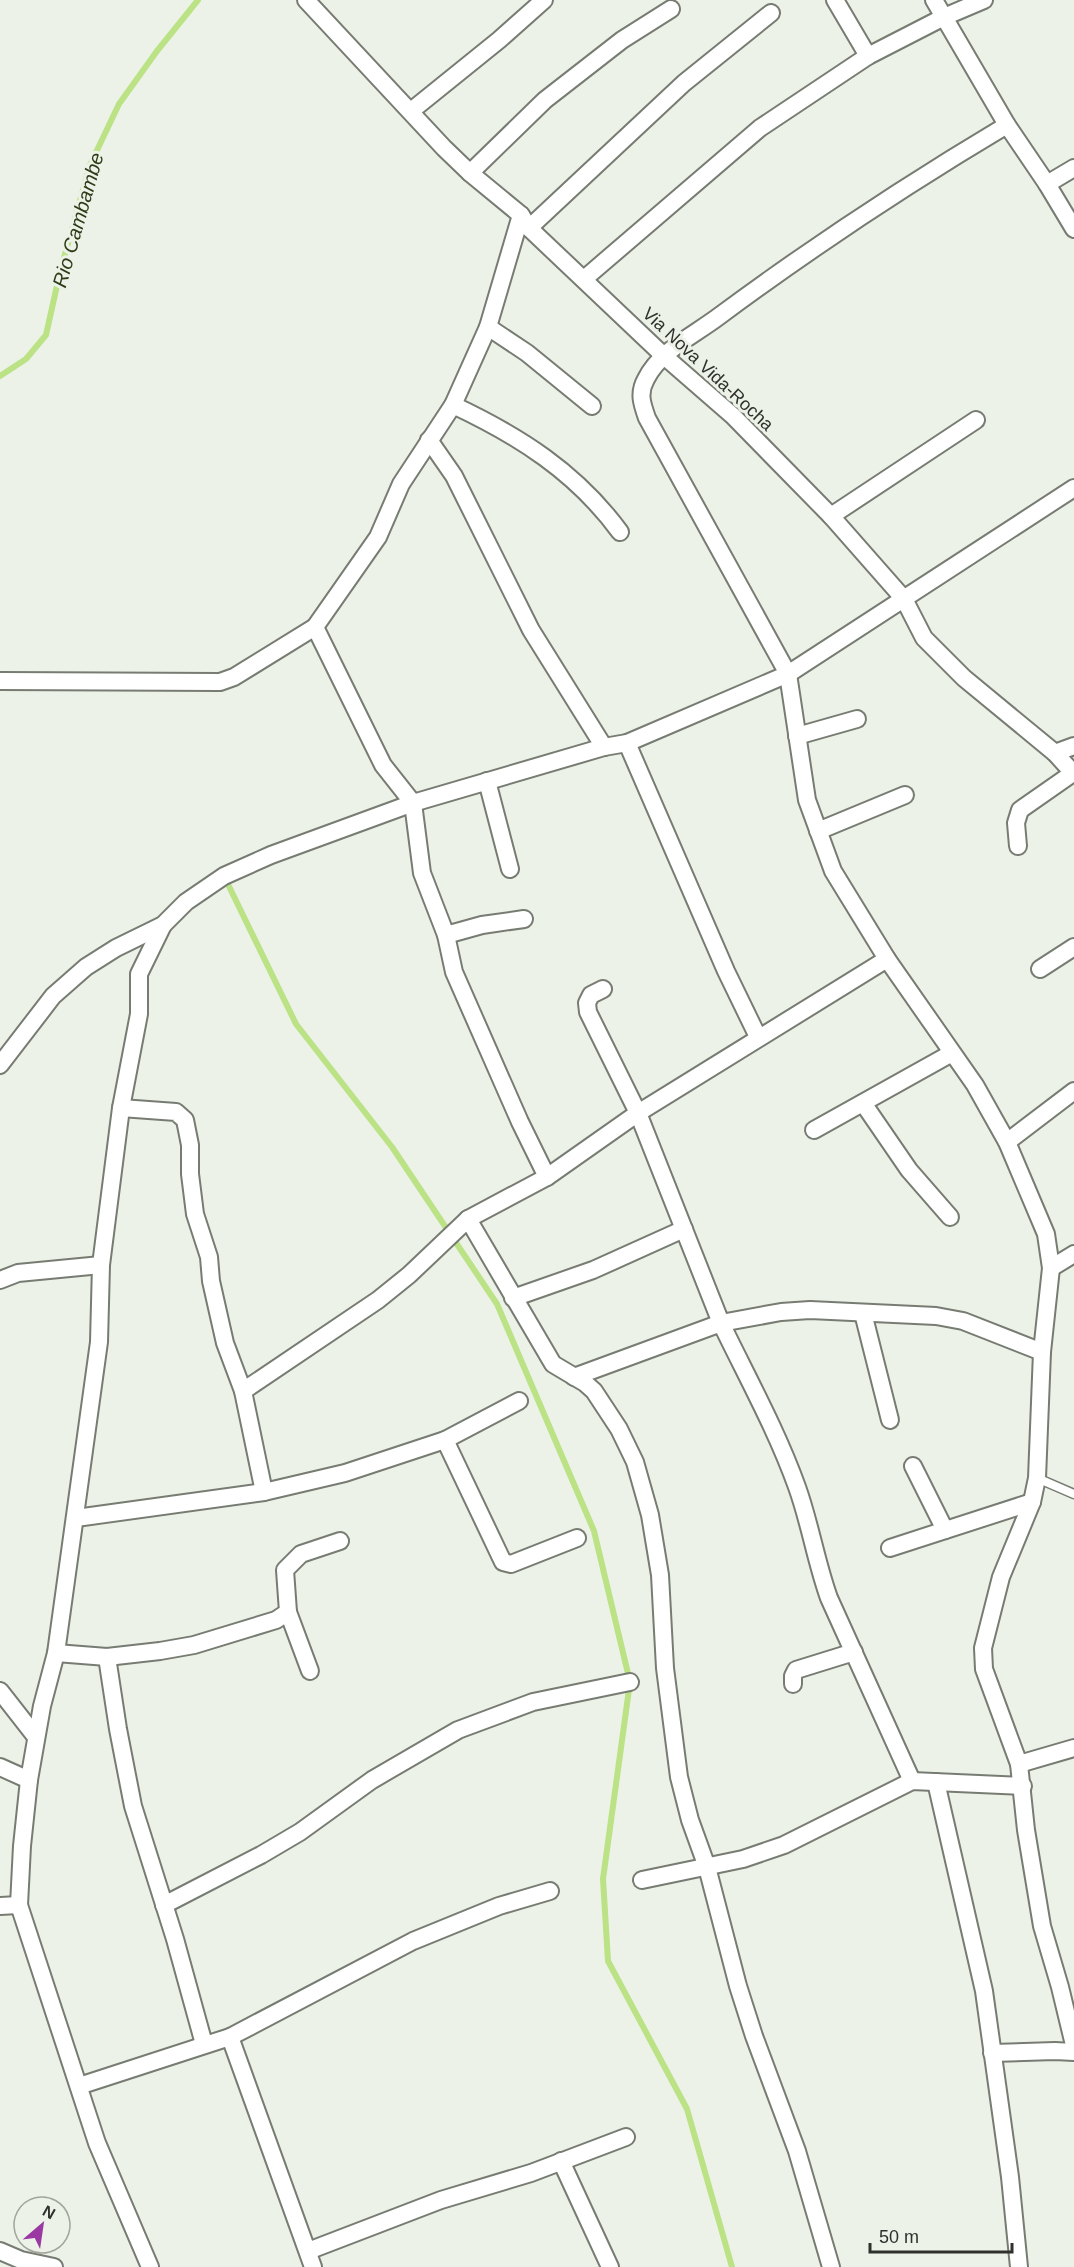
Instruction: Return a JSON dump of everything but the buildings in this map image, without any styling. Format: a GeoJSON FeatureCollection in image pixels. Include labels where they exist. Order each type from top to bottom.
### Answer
{"type":"FeatureCollection","features":[{"type":"Feature","properties":{"kind":"street","name":"Via Nova Vida-Rocha"},"geometry":{"type":"LineString","coordinates":[[306,0],[470,173],[525,221],[664,356],[733,416],[831,516],[904,599],[924,638],[964,678],[1055,753],[1074,774]]}},
{"type":"Feature","properties":{"kind":"street"},"geometry":{"type":"LineString","coordinates":[[411,111],[499,40],[544,0]]}},
{"type":"Feature","properties":{"kind":"street"},"geometry":{"type":"LineString","coordinates":[[835,0],[868,56]]}},
{"type":"Feature","properties":{"kind":"street"},"geometry":{"type":"LineString","coordinates":[[934,0],[1007,125],[1074,229]]}},
{"type":"Feature","properties":{"kind":"street"},"geometry":{"type":"LineString","coordinates":[[584,279],[759,128],[868,56],[944,17],[984,0]]}},
{"type":"Feature","properties":{"kind":"street"},"geometry":{"type":"LineString","coordinates":[[470,173],[545,100],[622,40],[671,9]]}},
{"type":"Feature","properties":{"kind":"street"},"geometry":{"type":"LineString","coordinates":[[0,681],[220,682],[234,677],[315,627],[378,537],[401,484],[453,405],[488,327],[525,221],[684,83],[771,13]]}},
{"type":"Feature","properties":{"kind":"street"},"geometry":{"type":"LineString","coordinates":[[1007,125],[921,177],[760,286],[664,356],[646,378],[641,392],[641,403],[647,418],[788,674],[807,800],[833,871],[887,959],[975,1085],[1007,1142],[1046,1234],[1051,1268],[1042,1352],[1037,1478],[1032,1502],[1000,1577],[983,1648],[984,1669],[1019,1764],[1026,1830],[1042,1926],[1074,2045]]}},
{"type":"Feature","properties":{"kind":"street"},"geometry":{"type":"LineString","coordinates":[[1047,184],[1074,168]]}},
{"type":"Feature","properties":{"kind":"street"},"geometry":{"type":"LineString","coordinates":[[488,327],[527,353],[592,406]]}},
{"type":"Feature","properties":{"kind":"street"},"geometry":{"type":"LineString","coordinates":[[453,405],[516,437],[574,480],[601,507],[620,532]]}},
{"type":"Feature","properties":{"kind":"street"},"geometry":{"type":"LineString","coordinates":[[831,516],[976,420]]}},
{"type":"Feature","properties":{"kind":"street"},"geometry":{"type":"LineString","coordinates":[[429,440],[454,476],[531,630],[604,747]]}},
{"type":"Feature","properties":{"kind":"street"},"geometry":{"type":"LineString","coordinates":[[150,2267],[97,2143],[19,1905],[29,1780],[36,1737],[56,1653],[99,1342],[101,1265],[121,1108],[139,1014],[139,974],[163,925],[186,902],[224,876],[271,855],[413,803],[604,747],[627,743],[788,674],[1074,488]]}},
{"type":"Feature","properties":{"kind":"street"},"geometry":{"type":"LineString","coordinates":[[315,627],[383,765],[413,803],[422,873],[446,935],[454,972],[519,1122],[547,1177]]}},
{"type":"Feature","properties":{"kind":"street"},"geometry":{"type":"LineString","coordinates":[[797,736],[857,720]]}},
{"type":"Feature","properties":{"kind":"street"},"geometry":{"type":"LineString","coordinates":[[627,743],[721,961],[758,1037]]}},
{"type":"Feature","properties":{"kind":"street"},"geometry":{"type":"LineString","coordinates":[[1055,753],[1074,746]]}},
{"type":"Feature","properties":{"kind":"street"},"geometry":{"type":"LineString","coordinates":[[1018,846],[1016,823],[1020,810],[1074,774]]}},
{"type":"Feature","properties":{"kind":"street"},"geometry":{"type":"LineString","coordinates":[[487,781],[510,869]]}},
{"type":"Feature","properties":{"kind":"street"},"geometry":{"type":"LineString","coordinates":[[818,831],[905,795]]}},
{"type":"Feature","properties":{"kind":"street"},"geometry":{"type":"LineString","coordinates":[[446,935],[482,925],[524,918]]}},
{"type":"Feature","properties":{"kind":"street"},"geometry":{"type":"LineString","coordinates":[[0,1065],[53,996],[86,967],[116,948],[163,925]]}},
{"type":"Feature","properties":{"kind":"street"},"geometry":{"type":"LineString","coordinates":[[1041,969],[1074,948]]}},
{"type":"Feature","properties":{"kind":"street"},"geometry":{"type":"LineString","coordinates":[[243,1390],[378,1300],[409,1275],[468,1219],[547,1177],[638,1113],[887,959]]}},
{"type":"Feature","properties":{"kind":"street"},"geometry":{"type":"LineString","coordinates":[[603,989],[591,995],[587,1003],[588,1012],[638,1113],[721,1323],[787,1460],[798,1489],[821,1575],[912,1781]]}},
{"type":"Feature","properties":{"kind":"street"},"geometry":{"type":"LineString","coordinates":[[814,1130],[952,1053]]}},
{"type":"Feature","properties":{"kind":"street"},"geometry":{"type":"LineString","coordinates":[[1007,1142],[1074,1090]]}},
{"type":"Feature","properties":{"kind":"street"},"geometry":{"type":"LineString","coordinates":[[863,1103],[909,1170],[950,1217]]}},
{"type":"Feature","properties":{"kind":"street"},"geometry":{"type":"LineString","coordinates":[[121,1108],[176,1112],[185,1120],[190,1145],[190,1174],[195,1214],[209,1257],[211,1281],[225,1343],[243,1390],[264,1492]]}},
{"type":"Feature","properties":{"kind":"street"},"geometry":{"type":"LineString","coordinates":[[468,1219],[553,1364],[594,1391],[620,1429],[635,1462],[650,1515],[660,1575],[665,1668],[679,1777],[690,1820],[707,1867],[738,1986],[797,2151],[831,2267]]}},
{"type":"Feature","properties":{"kind":"street"},"geometry":{"type":"LineString","coordinates":[[513,1298],[593,1270],[684,1229]]}},
{"type":"Feature","properties":{"kind":"street"},"geometry":{"type":"LineString","coordinates":[[1051,1268],[1074,1254]]}},
{"type":"Feature","properties":{"kind":"street"},"geometry":{"type":"LineString","coordinates":[[0,1280],[18,1273],[101,1265]]}},
{"type":"Feature","properties":{"kind":"street"},"geometry":{"type":"LineString","coordinates":[[574,1377],[721,1323],[801,1311],[936,1316],[963,1321],[1042,1352]]}},
{"type":"Feature","properties":{"kind":"street"},"geometry":{"type":"LineString","coordinates":[[862,1313],[890,1420]]}},
{"type":"Feature","properties":{"kind":"street"},"geometry":{"type":"LineString","coordinates":[[76,1518],[264,1492],[345,1473],[445,1440],[519,1401]]}},
{"type":"Feature","properties":{"kind":"street"},"geometry":{"type":"LineString","coordinates":[[445,1440],[503,1562],[511,1564],[577,1538]]}},
{"type":"Feature","properties":{"kind":"street"},"geometry":{"type":"LineString","coordinates":[[913,1467],[945,1530]]}},
{"type":"Feature","properties":{"kind":"street"},"geometry":{"type":"LineString","coordinates":[[890,1548],[1032,1502]]}},
{"type":"Feature","properties":{"kind":"street"},"geometry":{"type":"LineString","coordinates":[[310,1671],[288,1611],[285,1570],[301,1554],[340,1541]]}},
{"type":"Feature","properties":{"kind":"street"},"geometry":{"type":"LineString","coordinates":[[56,1653],[107,1657],[194,1645],[276,1620],[288,1611]]}},
{"type":"Feature","properties":{"kind":"street"},"geometry":{"type":"LineString","coordinates":[[793,1684],[796,1670],[854,1652]]}},
{"type":"Feature","properties":{"kind":"street"},"geometry":{"type":"LineString","coordinates":[[107,1657],[133,1806],[204,2044]]}},
{"type":"Feature","properties":{"kind":"street"},"geometry":{"type":"LineString","coordinates":[[164,1905],[261,1856],[300,1832],[372,1780],[458,1730],[533,1702],[630,1682]]}},
{"type":"Feature","properties":{"kind":"street"},"geometry":{"type":"LineString","coordinates":[[0,1691],[36,1737]]}},
{"type":"Feature","properties":{"kind":"street"},"geometry":{"type":"LineString","coordinates":[[1019,1764],[1074,1748]]}},
{"type":"Feature","properties":{"kind":"street"},"geometry":{"type":"LineString","coordinates":[[0,1767],[29,1780]]}},
{"type":"Feature","properties":{"kind":"street"},"geometry":{"type":"LineString","coordinates":[[642,1881],[743,1859],[784,1845],[912,1781],[1023,1786]]}},
{"type":"Feature","properties":{"kind":"street"},"geometry":{"type":"LineString","coordinates":[[936,1782],[984,1991],[1010,2177],[1019,2267]]}},
{"type":"Feature","properties":{"kind":"street"},"geometry":{"type":"LineString","coordinates":[[80,2086],[230,2037],[413,1941],[462,1920],[550,1891]]}},
{"type":"Feature","properties":{"kind":"street"},"geometry":{"type":"LineString","coordinates":[[0,1906],[19,1905]]}},
{"type":"Feature","properties":{"kind":"street"},"geometry":{"type":"LineString","coordinates":[[230,2037],[311,2259],[441,2200],[626,2137]]}},
{"type":"Feature","properties":{"kind":"street"},"geometry":{"type":"LineString","coordinates":[[992,2053],[1074,2052]]}},
{"type":"Feature","properties":{"kind":"street"},"geometry":{"type":"LineString","coordinates":[[561,2161],[610,2267]]}},
{"type":"Feature","properties":{"kind":"street"},"geometry":{"type":"LineString","coordinates":[[0,2251],[21,2260],[54,2267]]}},
{"type":"Feature","properties":{"kind":"lane"},"geometry":{"type":"LineString","coordinates":[[1037,1478],[1074,1494]]}},
{"type":"Feature","properties":{"kind":"waterway","name":"Rio Cambambe"},"geometry":{"type":"LineString","coordinates":[[0,376],[26,359],[46,335],[60,272],[90,165],[119,104],[198,0]]}},
{"type":"Feature","properties":{"kind":"waterway"},"geometry":{"type":"LineString","coordinates":[[224,876],[296,1024],[392,1147],[497,1304],[594,1531],[630,1682],[603,1879],[608,1961],[687,2109],[732,2267]]}}]}
